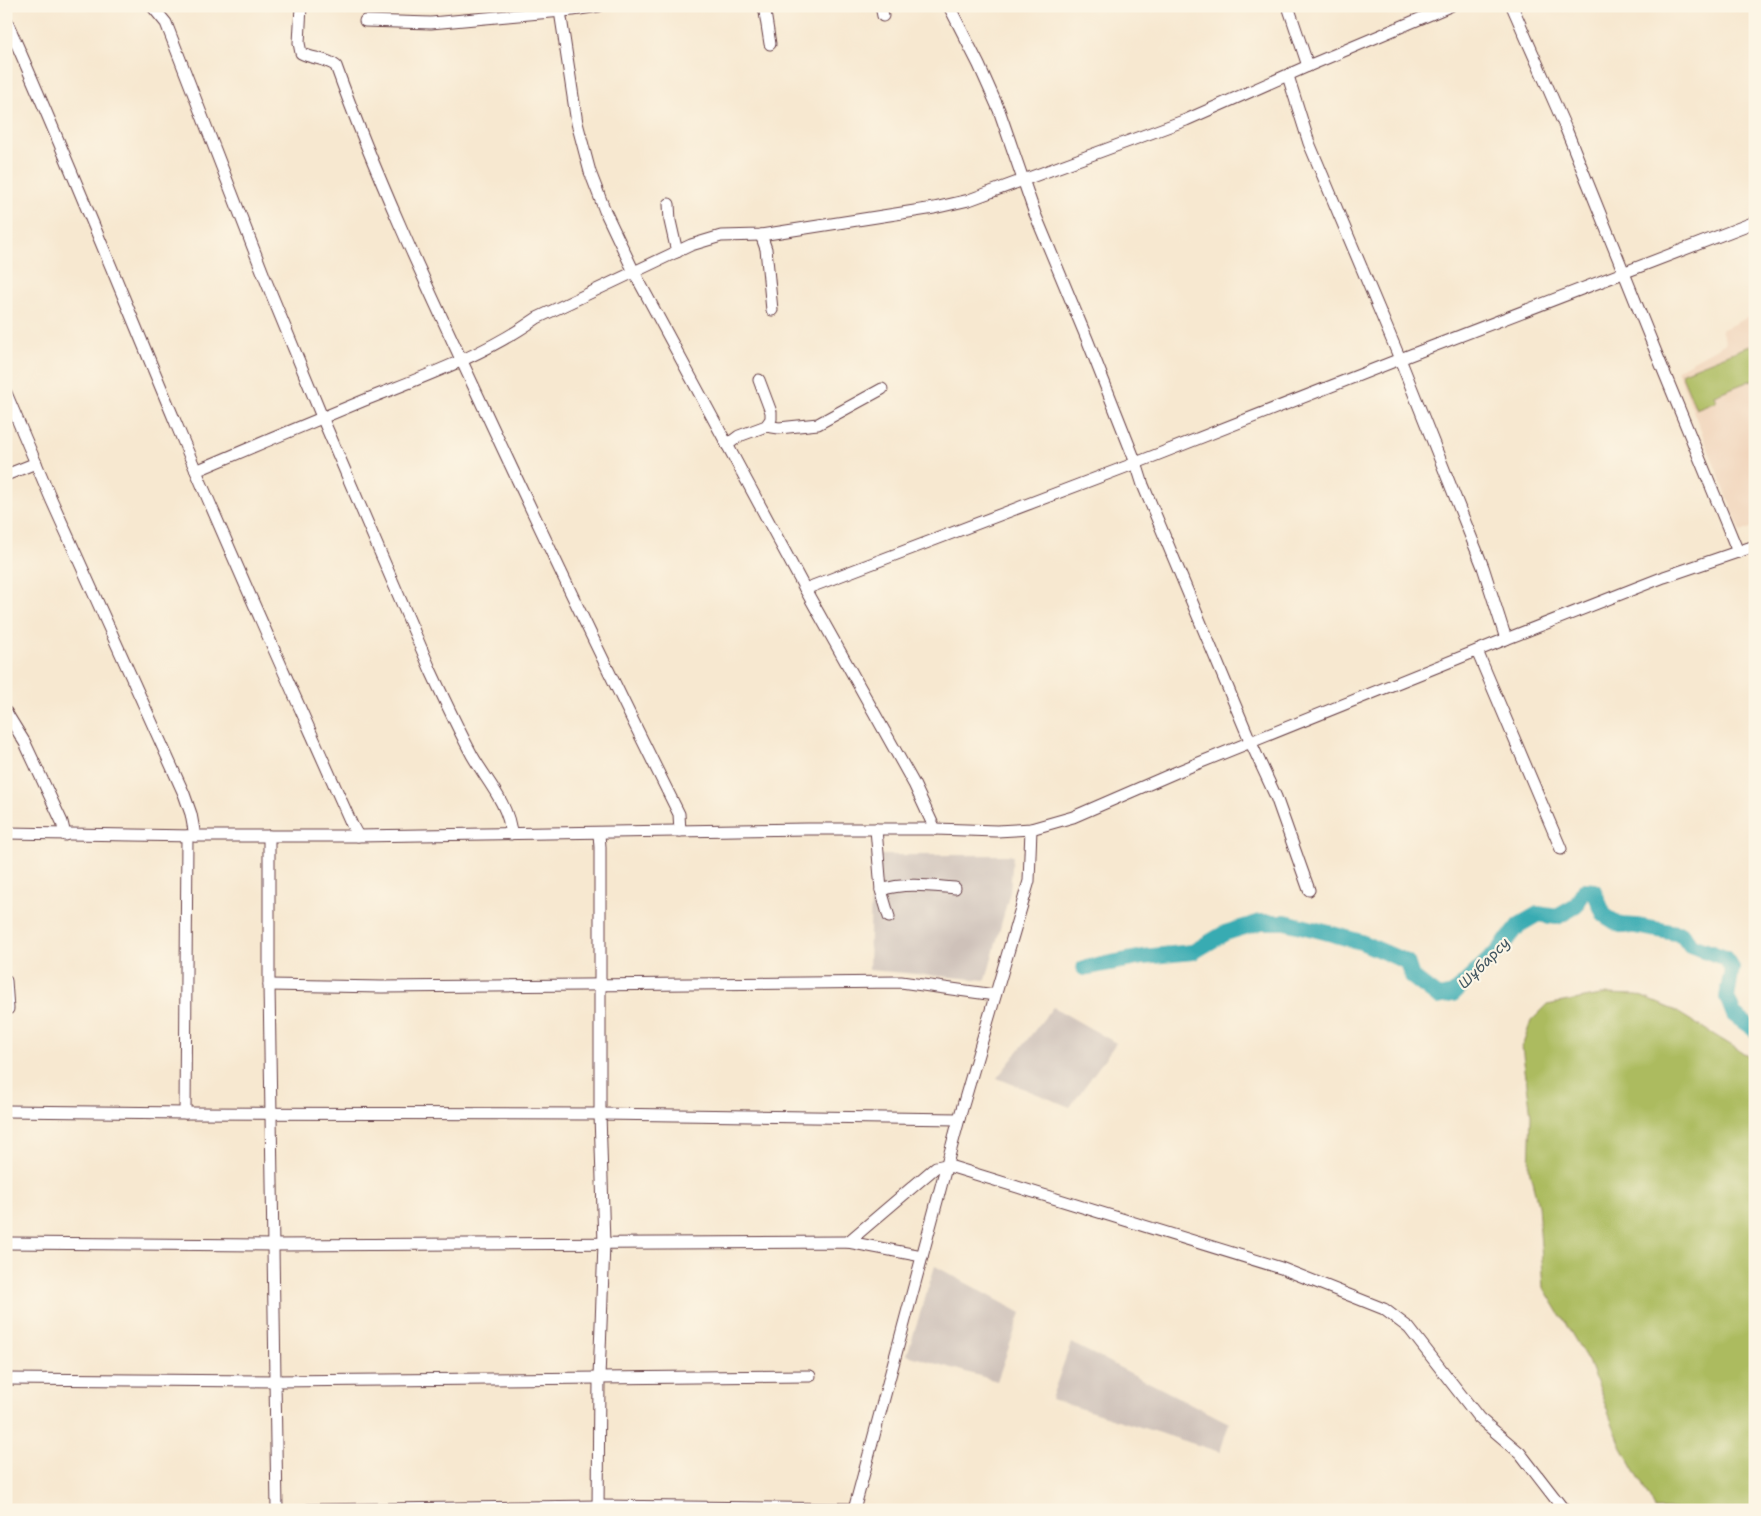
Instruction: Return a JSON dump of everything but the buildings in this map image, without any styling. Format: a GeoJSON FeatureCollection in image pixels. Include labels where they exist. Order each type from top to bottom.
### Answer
{"type":"FeatureCollection","features":[{"type":"Feature","properties":{"kind":"street"},"geometry":{"type":"LineString","coordinates":[[152,6],[166,23],[266,281],[322,418],[449,712],[506,810],[511,834]]}},
{"type":"Feature","properties":{"kind":"street"},"geometry":{"type":"LineString","coordinates":[[301,6],[299,43],[301,53],[310,58],[333,63],[336,66],[391,204],[571,594],[679,814],[680,831]]}},
{"type":"Feature","properties":{"kind":"street"},"geometry":{"type":"LineString","coordinates":[[365,21],[431,23],[599,6]]}},
{"type":"Feature","properties":{"kind":"street"},"geometry":{"type":"LineString","coordinates":[[764,6],[767,37],[770,44]]}},
{"type":"Feature","properties":{"kind":"street"},"geometry":{"type":"LineString","coordinates":[[949,6],[999,110],[1035,214],[1136,463],[1146,494],[1251,744],[1276,798],[1309,890]]}},
{"type":"Feature","properties":{"kind":"street"},"geometry":{"type":"LineString","coordinates":[[1288,6],[1308,66]]}},
{"type":"Feature","properties":{"kind":"street"},"geometry":{"type":"LineString","coordinates":[[196,470],[462,361],[516,333],[537,318],[691,245],[721,236],[761,235],[934,208],[969,200],[1186,120],[1450,6]]}},
{"type":"Feature","properties":{"kind":"street"},"geometry":{"type":"LineString","coordinates":[[1512,6],[1566,129],[1738,552]]}},
{"type":"Feature","properties":{"kind":"street"},"geometry":{"type":"LineString","coordinates":[[560,11],[577,123],[590,172],[605,211],[634,272],[805,589],[914,784],[935,829]]}},
{"type":"Feature","properties":{"kind":"street"},"geometry":{"type":"LineString","coordinates":[[6,20],[42,101],[196,470],[358,836]]}},
{"type":"Feature","properties":{"kind":"street"},"geometry":{"type":"LineString","coordinates":[[1288,76],[1309,143],[1400,358],[1483,566],[1506,639]]}},
{"type":"Feature","properties":{"kind":"street"},"geometry":{"type":"LineString","coordinates":[[669,204],[670,221],[677,252]]}},
{"type":"Feature","properties":{"kind":"street"},"geometry":{"type":"LineString","coordinates":[[805,589],[1136,463],[1400,358],[1755,222]]}},
{"type":"Feature","properties":{"kind":"street"},"geometry":{"type":"LineString","coordinates":[[761,235],[766,249],[772,310]]}},
{"type":"Feature","properties":{"kind":"street"},"geometry":{"type":"LineString","coordinates":[[759,380],[771,412],[771,418],[766,426]]}},
{"type":"Feature","properties":{"kind":"street"},"geometry":{"type":"LineString","coordinates":[[727,445],[739,436],[766,426],[780,428],[818,424],[882,389]]}},
{"type":"Feature","properties":{"kind":"street"},"geometry":{"type":"LineString","coordinates":[[6,393],[184,794],[191,814],[185,1113]]}},
{"type":"Feature","properties":{"kind":"street"},"geometry":{"type":"LineString","coordinates":[[6,475],[36,463]]}},
{"type":"Feature","properties":{"kind":"street"},"geometry":{"type":"LineString","coordinates":[[6,833],[358,836],[599,834],[680,831],[935,829],[997,831],[1032,829],[1073,817],[1179,771],[1251,744],[1664,576],[1755,546]]}},
{"type":"Feature","properties":{"kind":"street"},"geometry":{"type":"LineString","coordinates":[[1477,651],[1562,849]]}},
{"type":"Feature","properties":{"kind":"street"},"geometry":{"type":"LineString","coordinates":[[6,712],[25,743],[62,822],[65,835]]}},
{"type":"Feature","properties":{"kind":"street"},"geometry":{"type":"LineString","coordinates":[[876,829],[881,890],[889,917]]}},
{"type":"Feature","properties":{"kind":"street"},"geometry":{"type":"LineString","coordinates":[[308,1510],[854,1509],[946,1165],[994,995],[1029,881],[1032,829]]}},
{"type":"Feature","properties":{"kind":"street"},"geometry":{"type":"LineString","coordinates":[[598,1508],[599,1378],[604,1244],[600,1114],[599,834]]}},
{"type":"Feature","properties":{"kind":"street"},"geometry":{"type":"LineString","coordinates":[[269,836],[269,985],[277,1510]]}},
{"type":"Feature","properties":{"kind":"street"},"geometry":{"type":"LineString","coordinates":[[881,890],[893,886],[910,885],[955,888]]}},
{"type":"Feature","properties":{"kind":"street"},"geometry":{"type":"LineString","coordinates":[[6,981],[8,1009]]}},
{"type":"Feature","properties":{"kind":"street"},"geometry":{"type":"LineString","coordinates":[[269,985],[392,986],[901,982],[994,995]]}},
{"type":"Feature","properties":{"kind":"street"},"geometry":{"type":"LineString","coordinates":[[6,1111],[600,1114],[959,1119]]}},
{"type":"Feature","properties":{"kind":"street"},"geometry":{"type":"LineString","coordinates":[[848,1242],[936,1166],[946,1165],[1281,1268],[1384,1309],[1409,1328],[1479,1418],[1520,1452],[1564,1510]]}},
{"type":"Feature","properties":{"kind":"street"},"geometry":{"type":"LineString","coordinates":[[6,1244],[274,1245],[848,1242],[922,1256]]}},
{"type":"Feature","properties":{"kind":"street"},"geometry":{"type":"LineString","coordinates":[[6,1379],[275,1381],[810,1376]]}},
{"type":"Feature","properties":{"kind":"shaded area"},"geometry":{"type":"Polygon","coordinates":[[[1755,314],[1755,526],[1741,532],[1677,370],[1726,343],[1721,330],[1755,314]]]}},
{"type":"Feature","properties":{"kind":"shaded area"},"geometry":{"type":"Polygon","coordinates":[[[872,855],[1013,855],[1010,892],[986,980],[869,970],[872,855]]]}},
{"type":"Feature","properties":{"kind":"shaded area"},"geometry":{"type":"Polygon","coordinates":[[[1053,1007],[1116,1043],[1070,1107],[997,1078],[1053,1007]]]}},
{"type":"Feature","properties":{"kind":"shaded area"},"geometry":{"type":"Polygon","coordinates":[[[935,1266],[1021,1313],[997,1381],[907,1355],[935,1266]]]}},
{"type":"Feature","properties":{"kind":"shaded area"},"geometry":{"type":"Polygon","coordinates":[[[1071,1343],[1229,1423],[1220,1452],[1051,1399],[1071,1343]]]}},
{"type":"Feature","properties":{"kind":"green space"},"geometry":{"type":"Polygon","coordinates":[[[1754,344],[1755,379],[1714,395],[1716,401],[1696,409],[1681,373],[1754,344]]]}},
{"type":"Feature","properties":{"kind":"green space"},"geometry":{"type":"Polygon","coordinates":[[[1606,994],[1638,995],[1674,1010],[1755,1060],[1755,1510],[1655,1510],[1622,1448],[1588,1361],[1544,1288],[1538,1205],[1529,1169],[1531,1115],[1522,1047],[1531,1021],[1547,1005],[1606,994]]]}},
{"type":"Feature","properties":{"kind":"waterway","name":"Шұбарсу"},"geometry":{"type":"LineString","coordinates":[[1084,968],[1143,957],[1193,952],[1225,933],[1261,922],[1285,922],[1361,942],[1407,962],[1412,977],[1438,997],[1453,994],[1500,949],[1519,925],[1538,914],[1557,917],[1576,906],[1584,890],[1594,891],[1604,915],[1620,925],[1682,934],[1690,945],[1725,958],[1732,968],[1727,997],[1734,1015],[1755,1030]]}}]}
